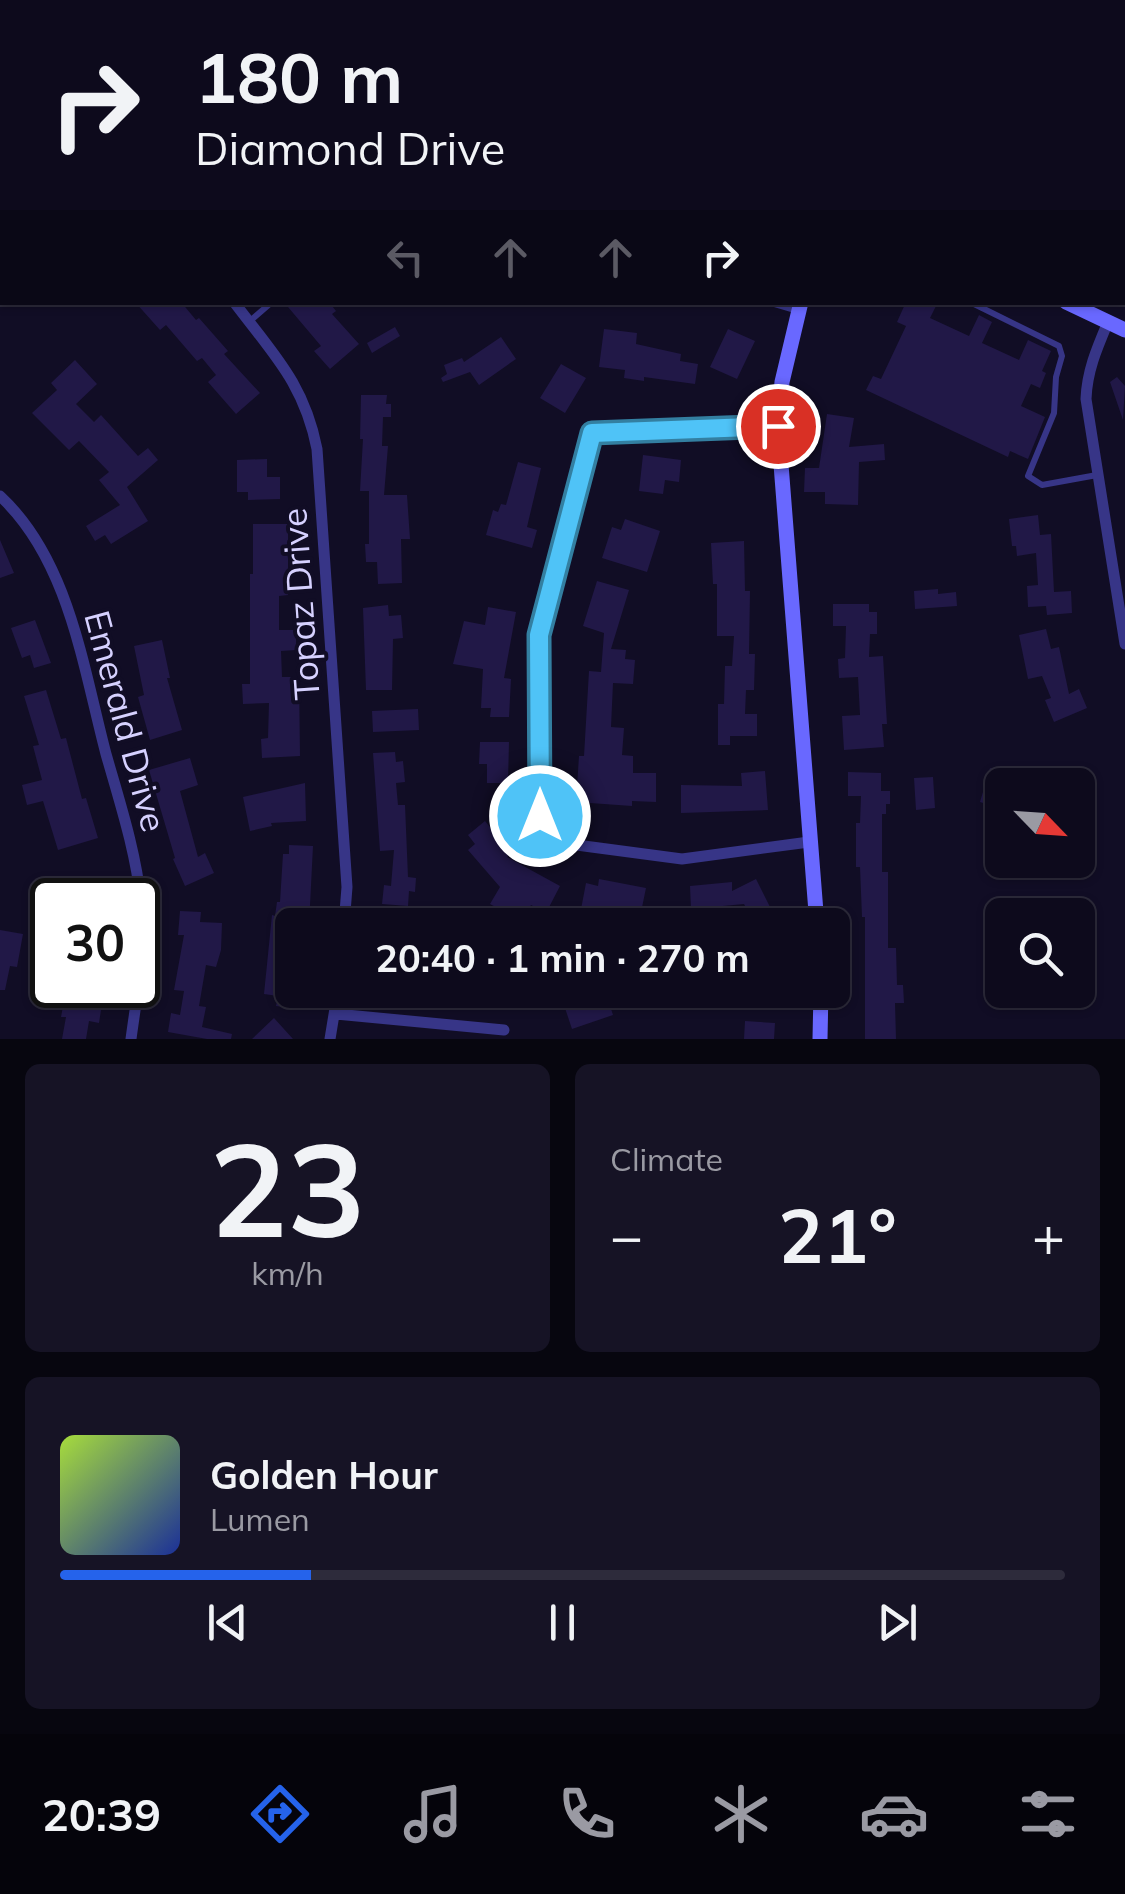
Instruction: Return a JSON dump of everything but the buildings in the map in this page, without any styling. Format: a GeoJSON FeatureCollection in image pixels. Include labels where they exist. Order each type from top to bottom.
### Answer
{"type":"FeatureCollection","features":[{"type":"Feature","properties":{"kind":"main road"},"geometry":{"type":"LineString","coordinates":[[1072,305],[1125,330]]}},
{"type":"Feature","properties":{"kind":"main road"},"geometry":{"type":"LineString","coordinates":[[800,307],[782,382],[778,426],[816,908]]}},
{"type":"Feature","properties":{"kind":"main road"},"geometry":{"type":"LineString","coordinates":[[820,1039],[821,1008]]}},
{"type":"Feature","properties":{"kind":"street","name":"Topaz Drive"},"geometry":{"type":"LineString","coordinates":[[240,305],[297,386],[310,415],[316,449],[345,908]]}},
{"type":"Feature","properties":{"kind":"street"},"geometry":{"type":"LineString","coordinates":[[1108,322],[1087,380],[1097,475],[1125,644]]}},
{"type":"Feature","properties":{"kind":"street"},"geometry":{"type":"LineString","coordinates":[[778,426],[592,433],[539,635],[540,816],[570,844],[682,859],[810,842]]}},
{"type":"Feature","properties":{"kind":"street","name":"Emerald Drive"},"geometry":{"type":"LineString","coordinates":[[0,496],[13,508],[44,554],[66,602],[135,861],[143,948],[132,1039]]}},
{"type":"Feature","properties":{"kind":"street"},"geometry":{"type":"LineString","coordinates":[[330,1039],[336,1008]]}},
{"type":"Feature","properties":{"kind":"street"},"geometry":{"type":"LineString","coordinates":[[336,1014],[504,1030]]}},
{"type":"Feature","properties":{"kind":"lane"},"geometry":{"type":"LineString","coordinates":[[249,322],[269,305]]}},
{"type":"Feature","properties":{"kind":"lane"},"geometry":{"type":"LineString","coordinates":[[976,305],[1059,346],[1062,356],[1054,412],[1028,476],[1042,485],[1097,475]]}},
{"type":"Feature","properties":{"kind":"route"},"geometry":{"type":"LineString","coordinates":[[540,816],[539,635],[592,433],[778,426]]}}]}
